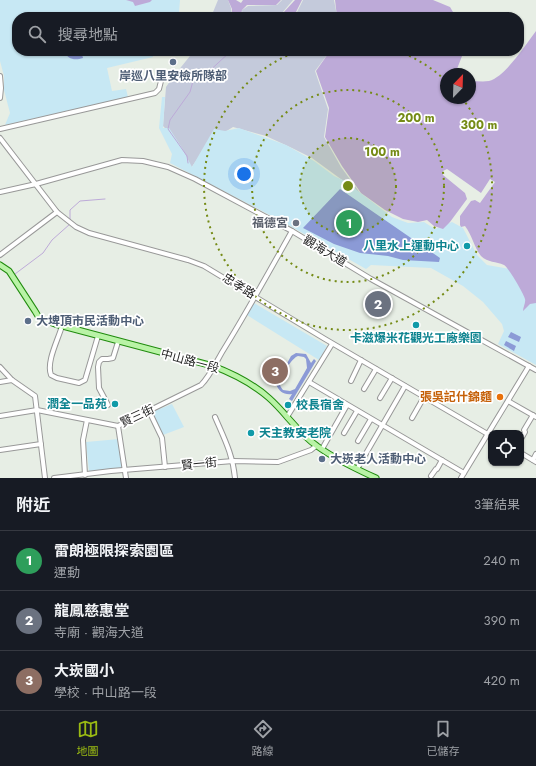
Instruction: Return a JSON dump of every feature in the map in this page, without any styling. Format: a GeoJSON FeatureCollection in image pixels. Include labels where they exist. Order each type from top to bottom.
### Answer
{"type":"FeatureCollection","features":[{"type":"Feature","properties":{"kind":"main road","name":"中山路一段"},"geometry":{"type":"LineString","coordinates":[[0,265],[9,271],[38,316],[44,320],[118,342],[213,366],[243,378],[269,399],[316,446],[376,478]]}},
{"type":"Feature","properties":{"kind":"street"},"geometry":{"type":"LineString","coordinates":[[0,76],[2,88],[0,98]]}},
{"type":"Feature","properties":{"kind":"street"},"geometry":{"type":"LineString","coordinates":[[0,130],[155,93],[159,89],[162,77]]}},
{"type":"Feature","properties":{"kind":"street","name":"忠孝路"},"geometry":{"type":"LineString","coordinates":[[0,138],[57,212],[76,227],[89,233],[188,260],[204,266],[332,344],[488,434]]}},
{"type":"Feature","properties":{"kind":"street","name":"觀海大道"},"geometry":{"type":"LineString","coordinates":[[0,192],[36,184],[122,160],[143,161],[168,167],[195,179],[292,231],[371,279],[536,370]]}},
{"type":"Feature","properties":{"kind":"street"},"geometry":{"type":"LineString","coordinates":[[0,255],[57,212]]}},
{"type":"Feature","properties":{"kind":"street","name":"賢三街"},"geometry":{"type":"LineString","coordinates":[[0,416],[36,410],[118,426],[201,385],[207,379],[213,366],[292,231]]}},
{"type":"Feature","properties":{"kind":"street"},"geometry":{"type":"LineString","coordinates":[[62,326],[50,359],[49,371],[51,375],[63,379],[81,383],[85,380],[98,336]]}},
{"type":"Feature","properties":{"kind":"street"},"geometry":{"type":"LineString","coordinates":[[108,405],[99,388],[98,367],[99,362],[102,359],[113,358],[118,342]]}},
{"type":"Feature","properties":{"kind":"street"},"geometry":{"type":"LineString","coordinates":[[287,418],[332,344]]}},
{"type":"Feature","properties":{"kind":"street"},"geometry":{"type":"LineString","coordinates":[[351,381],[361,360]]}},
{"type":"Feature","properties":{"kind":"street"},"geometry":{"type":"LineString","coordinates":[[89,365],[98,367]]}},
{"type":"Feature","properties":{"kind":"street"},"geometry":{"type":"LineString","coordinates":[[492,430],[529,366]]}},
{"type":"Feature","properties":{"kind":"street"},"geometry":{"type":"LineString","coordinates":[[0,367],[12,380],[35,396],[45,478]]}},
{"type":"Feature","properties":{"kind":"street"},"geometry":{"type":"LineString","coordinates":[[364,389],[376,369]]}},
{"type":"Feature","properties":{"kind":"street"},"geometry":{"type":"LineString","coordinates":[[380,398],[392,378]]}},
{"type":"Feature","properties":{"kind":"street"},"geometry":{"type":"LineString","coordinates":[[0,382],[12,380]]}},
{"type":"Feature","properties":{"kind":"street"},"geometry":{"type":"LineString","coordinates":[[309,382],[464,473]]}},
{"type":"Feature","properties":{"kind":"street"},"geometry":{"type":"LineString","coordinates":[[357,469],[405,386]]}},
{"type":"Feature","properties":{"kind":"street"},"geometry":{"type":"LineString","coordinates":[[412,418],[424,397]]}},
{"type":"Feature","properties":{"kind":"street"},"geometry":{"type":"LineString","coordinates":[[508,401],[534,416],[524,430]]}},
{"type":"Feature","properties":{"kind":"street"},"geometry":{"type":"LineString","coordinates":[[322,449],[347,405]]}},
{"type":"Feature","properties":{"kind":"street"},"geometry":{"type":"LineString","coordinates":[[149,411],[162,438],[165,468]]}},
{"type":"Feature","properties":{"kind":"street"},"geometry":{"type":"LineString","coordinates":[[344,433],[357,411]]}},
{"type":"Feature","properties":{"kind":"street"},"geometry":{"type":"LineString","coordinates":[[216,417],[233,461],[235,478]]}},
{"type":"Feature","properties":{"kind":"street"},"geometry":{"type":"LineString","coordinates":[[358,441],[371,419]]}},
{"type":"Feature","properties":{"kind":"street"},"geometry":{"type":"LineString","coordinates":[[85,475],[83,440],[87,420]]}},
{"type":"Feature","properties":{"kind":"street"},"geometry":{"type":"LineString","coordinates":[[118,426],[126,478]]}},
{"type":"Feature","properties":{"kind":"street"},"geometry":{"type":"LineString","coordinates":[[461,478],[488,437]]}},
{"type":"Feature","properties":{"kind":"street"},"geometry":{"type":"LineString","coordinates":[[0,450],[41,444]]}},
{"type":"Feature","properties":{"kind":"street","name":"賢一街"},"geometry":{"type":"LineString","coordinates":[[54,478],[125,470],[165,468],[233,461],[278,462],[310,450],[316,446]]}},
{"type":"Feature","properties":{"kind":"street"},"geometry":{"type":"LineString","coordinates":[[524,455],[534,461],[536,454]]}},
{"type":"Feature","properties":{"kind":"street"},"geometry":{"type":"LineString","coordinates":[[431,476],[442,460]]}},
{"type":"Feature","properties":{"kind":"shaded area"},"geometry":{"type":"Polygon","coordinates":[[[0,0],[180,0],[179,12],[12,12],[12,56],[153,56],[107,68],[112,91],[126,89],[128,97],[5,125],[10,113],[4,90],[4,76],[0,61],[0,0]]]}},
{"type":"Feature","properties":{"kind":"shaded area"},"geometry":{"type":"Polygon","coordinates":[[[126,0],[152,0],[150,2],[135,6],[133,2],[126,0]]]}},
{"type":"Feature","properties":{"kind":"shaded area"},"geometry":{"type":"Polygon","coordinates":[[[218,0],[228,0],[231,12],[213,12],[218,0]]]}},
{"type":"Feature","properties":{"kind":"shaded area"},"geometry":{"type":"Polygon","coordinates":[[[228,0],[236,0],[241,3],[243,0],[281,0],[276,5],[247,5],[242,12],[232,12],[228,0]]]}},
{"type":"Feature","properties":{"kind":"shaded area"},"geometry":{"type":"Polygon","coordinates":[[[282,0],[293,0],[283,12],[242,12],[242,10],[248,6],[277,5],[282,0]]]}},
{"type":"Feature","properties":{"kind":"shaded area"},"geometry":{"type":"Polygon","coordinates":[[[295,0],[302,0],[296,12],[284,12],[295,0]]]}},
{"type":"Feature","properties":{"kind":"shaded area"},"geometry":{"type":"Polygon","coordinates":[[[303,0],[334,0],[336,12],[297,12],[303,0]]]}},
{"type":"Feature","properties":{"kind":"shaded area"},"geometry":{"type":"Polygon","coordinates":[[[335,0],[433,0],[450,7],[453,12],[336,12],[335,0]]]}},
{"type":"Feature","properties":{"kind":"shaded area"},"geometry":{"type":"Polygon","coordinates":[[[536,31],[536,303],[530,304],[523,311],[525,302],[524,296],[509,270],[504,265],[486,260],[481,256],[465,226],[461,227],[460,225],[460,216],[471,201],[475,200],[480,203],[495,182],[490,179],[481,193],[447,169],[443,171],[443,175],[465,193],[467,199],[443,229],[434,226],[427,220],[418,222],[403,219],[385,210],[361,193],[342,166],[325,137],[329,108],[316,71],[326,56],[462,56],[457,68],[440,68],[440,104],[476,104],[476,81],[489,81],[495,78],[502,73],[517,56],[524,56],[524,47],[536,31]]]}},
{"type":"Feature","properties":{"kind":"shaded area"},"geometry":{"type":"Polygon","coordinates":[[[67,56],[82,56],[83,58],[77,59],[72,59],[67,56]]]}},
{"type":"Feature","properties":{"kind":"shaded area"},"geometry":{"type":"Polygon","coordinates":[[[190,56],[326,56],[315,71],[328,109],[324,137],[341,167],[360,193],[312,158],[266,136],[233,127],[212,138],[191,168],[163,126],[166,87],[190,56]]]}},
{"type":"Feature","properties":{"kind":"shaded area"},"geometry":{"type":"Polygon","coordinates":[[[162,97],[165,97],[163,128],[169,128],[192,167],[214,129],[225,131],[239,128],[286,145],[314,161],[334,176],[345,181],[392,217],[408,223],[424,222],[435,229],[452,222],[463,228],[477,255],[487,265],[510,269],[536,300],[536,365],[498,344],[504,331],[502,324],[483,302],[463,286],[431,268],[371,265],[366,269],[285,223],[170,163],[172,154],[159,128],[162,97]]]}},
{"type":"Feature","properties":{"kind":"shaded area"},"geometry":{"type":"Polygon","coordinates":[[[340,189],[440,258],[439,262],[403,260],[388,256],[360,253],[334,244],[303,228],[340,189]]]}},
{"type":"Feature","properties":{"kind":"shaded area"},"geometry":{"type":"Polygon","coordinates":[[[254,303],[327,346],[319,360],[247,315],[254,303]]]}},
{"type":"Feature","properties":{"kind":"shaded area"},"geometry":{"type":"Polygon","coordinates":[[[511,332],[521,337],[519,342],[508,337],[511,332]]]}},
{"type":"Feature","properties":{"kind":"shaded area"},"geometry":{"type":"Polygon","coordinates":[[[506,341],[516,346],[514,351],[504,345],[506,341]]]}},
{"type":"Feature","properties":{"kind":"shaded area"},"geometry":{"type":"Polygon","coordinates":[[[296,353],[306,354],[311,363],[314,359],[316,361],[292,401],[289,399],[292,394],[282,392],[276,384],[291,356],[296,353]],[[298,356],[290,363],[281,378],[280,386],[283,390],[290,391],[295,389],[307,368],[306,359],[298,356]]]}},
{"type":"Feature","properties":{"kind":"shaded area"},"geometry":{"type":"Polygon","coordinates":[[[172,404],[184,427],[163,435],[152,412],[172,404]]]}},
{"type":"Feature","properties":{"kind":"shaded area"},"geometry":{"type":"Polygon","coordinates":[[[119,439],[122,469],[89,472],[86,442],[119,439]]]}},
{"type":"Feature","properties":{"kind":"waterway"},"geometry":{"type":"LineString","coordinates":[[188,163],[187,156],[168,129],[170,120],[190,92],[193,81],[204,76],[226,56]]}},
{"type":"Feature","properties":{"kind":"waterway"},"geometry":{"type":"LineString","coordinates":[[70,219],[70,210],[80,201],[105,199]]}},
{"type":"Feature","properties":{"kind":"waterway"},"geometry":{"type":"LineString","coordinates":[[15,274],[43,253],[52,240],[70,224]]}},
{"type":"Feature","properties":{"kind":"place","name":"岸巡八里安檢所隊部"},"geometry":{"type":"Point","coordinates":[173,62]}},
{"type":"Feature","properties":{"kind":"place","name":"福德宮"},"geometry":{"type":"Point","coordinates":[296,223]}},
{"type":"Feature","properties":{"kind":"place","name":"雷朗極限探索園區"},"geometry":{"type":"Point","coordinates":[349,223]}},
{"type":"Feature","properties":{"kind":"place","name":"八里水上運動中心"},"geometry":{"type":"Point","coordinates":[467,246]}},
{"type":"Feature","properties":{"kind":"place","name":"龍鳳慈惠堂"},"geometry":{"type":"Point","coordinates":[378,304]}},
{"type":"Feature","properties":{"kind":"place","name":"大埤頂市民活動中心"},"geometry":{"type":"Point","coordinates":[28,321]}},
{"type":"Feature","properties":{"kind":"place","name":"卡滋爆米花觀光工廠樂園"},"geometry":{"type":"Point","coordinates":[416,325]}},
{"type":"Feature","properties":{"kind":"place","name":"大崁國小"},"geometry":{"type":"Point","coordinates":[275,371]}},
{"type":"Feature","properties":{"kind":"place","name":"張吳記什錦麵"},"geometry":{"type":"Point","coordinates":[500,397]}},
{"type":"Feature","properties":{"kind":"place","name":"潤全一品苑"},"geometry":{"type":"Point","coordinates":[115,404]}},
{"type":"Feature","properties":{"kind":"place","name":"校長宿舍"},"geometry":{"type":"Point","coordinates":[288,405]}},
{"type":"Feature","properties":{"kind":"place","name":"天主教安老院"},"geometry":{"type":"Point","coordinates":[251,433]}},
{"type":"Feature","properties":{"kind":"place","name":"大崁老人活動中心"},"geometry":{"type":"Point","coordinates":[322,459]}}]}
